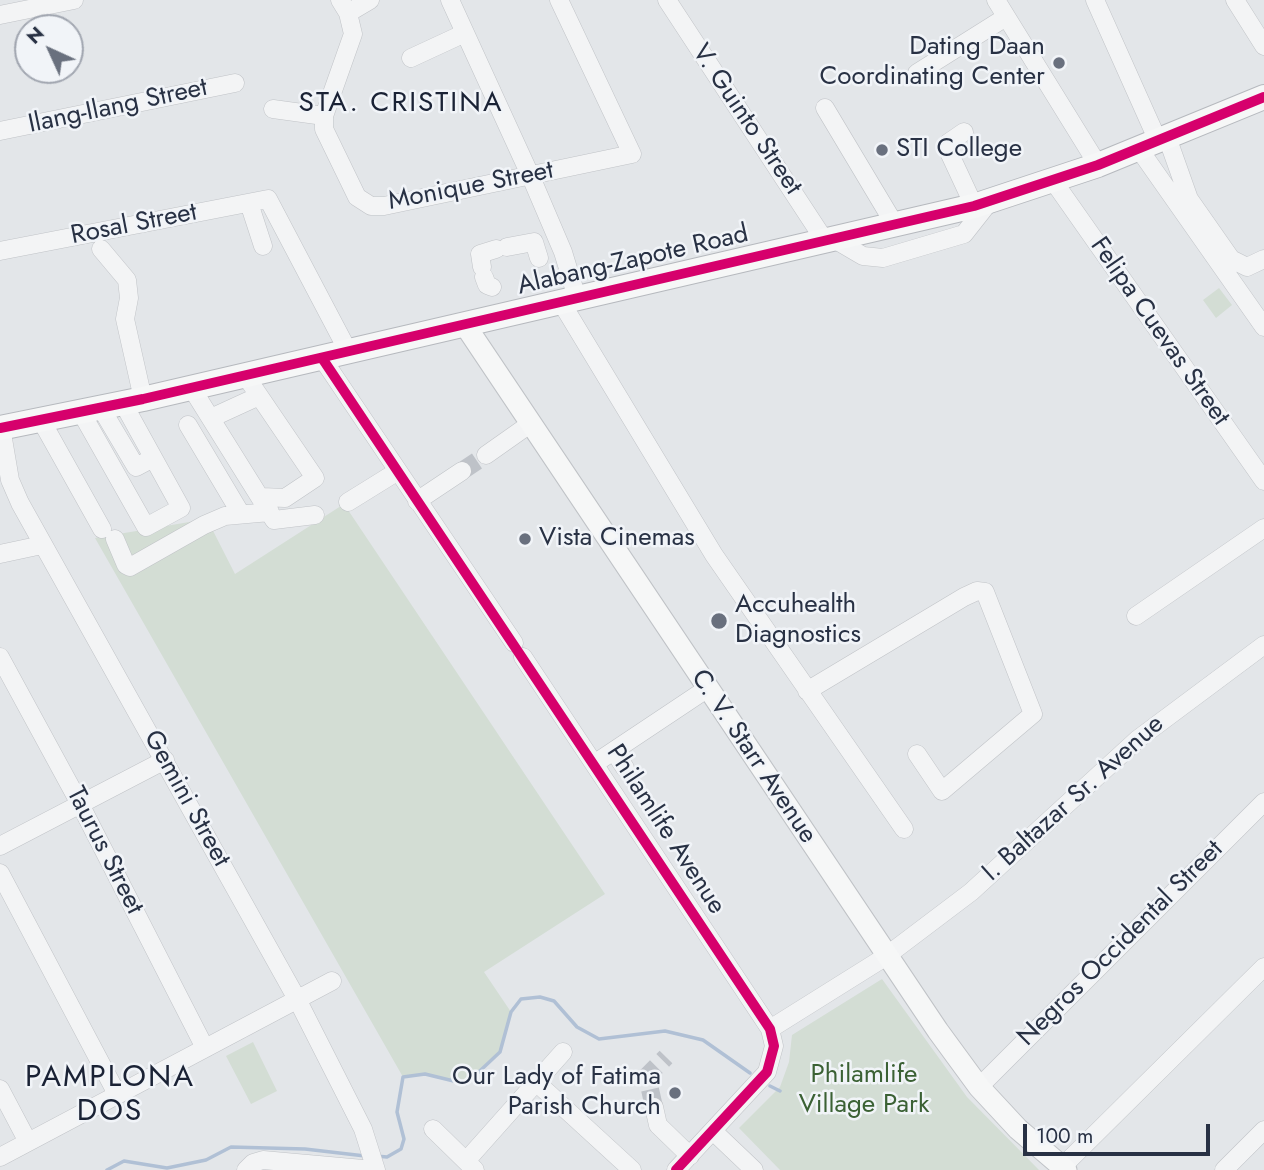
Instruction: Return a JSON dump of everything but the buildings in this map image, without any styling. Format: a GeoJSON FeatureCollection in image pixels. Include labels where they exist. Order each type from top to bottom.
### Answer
{"type":"FeatureCollection","features":[{"type":"Feature","properties":{"kind":"highway","name":"Alabang-Zapote Road"},"geometry":{"type":"LineString","coordinates":[[0,427],[322,358],[982,203],[1054,182],[1264,96]]}},
{"type":"Feature","properties":{"kind":"main road","name":"C. V. Starr Avenue"},"geometry":{"type":"LineString","coordinates":[[465,325],[885,957],[979,1087],[1018,1129],[1064,1169]]}},
{"type":"Feature","properties":{"kind":"street"},"geometry":{"type":"LineString","coordinates":[[0,15],[74,0]]}},
{"type":"Feature","properties":{"kind":"street"},"geometry":{"type":"LineString","coordinates":[[273,109],[324,116],[351,42],[353,27],[344,7],[370,0]]}},
{"type":"Feature","properties":{"kind":"street"},"geometry":{"type":"LineString","coordinates":[[450,0],[563,252],[569,300],[714,555],[904,829]]}},
{"type":"Feature","properties":{"kind":"street","name":"Monique Street"},"geometry":{"type":"LineString","coordinates":[[324,116],[327,140],[350,188],[363,202],[371,205],[384,206],[632,155],[559,0]]}},
{"type":"Feature","properties":{"kind":"street","name":"V. Guinto Street"},"geometry":{"type":"LineString","coordinates":[[667,0],[830,240]]}},
{"type":"Feature","properties":{"kind":"street"},"geometry":{"type":"LineString","coordinates":[[996,0],[1098,165]]}},
{"type":"Feature","properties":{"kind":"street"},"geometry":{"type":"LineString","coordinates":[[1094,0],[1155,142],[1263,325]]}},
{"type":"Feature","properties":{"kind":"street"},"geometry":{"type":"LineString","coordinates":[[1235,0],[1264,46]]}},
{"type":"Feature","properties":{"kind":"street"},"geometry":{"type":"LineString","coordinates":[[917,73],[1006,17]]}},
{"type":"Feature","properties":{"kind":"street"},"geometry":{"type":"LineString","coordinates":[[411,58],[466,33]]}},
{"type":"Feature","properties":{"kind":"street","name":"Ilang-Ilang Street"},"geometry":{"type":"LineString","coordinates":[[0,131],[235,83]]}},
{"type":"Feature","properties":{"kind":"street"},"geometry":{"type":"LineString","coordinates":[[825,108],[895,225]]}},
{"type":"Feature","properties":{"kind":"street"},"geometry":{"type":"LineString","coordinates":[[830,240],[863,256],[883,258],[964,234],[982,216],[982,203],[947,148],[948,143],[964,132]]}},
{"type":"Feature","properties":{"kind":"street"},"geometry":{"type":"LineString","coordinates":[[1155,142],[1189,199],[1231,259],[1248,267],[1264,259]]}},
{"type":"Feature","properties":{"kind":"street","name":"Felipa Cuevas Street"},"geometry":{"type":"LineString","coordinates":[[1054,182],[1264,481]]}},
{"type":"Feature","properties":{"kind":"street","name":"Rosal Street"},"geometry":{"type":"LineString","coordinates":[[0,251],[268,199],[348,351]]}},
{"type":"Feature","properties":{"kind":"street"},"geometry":{"type":"LineString","coordinates":[[249,203],[263,246]]}},
{"type":"Feature","properties":{"kind":"street"},"geometry":{"type":"LineString","coordinates":[[486,277],[480,254],[534,242],[539,258]]}},
{"type":"Feature","properties":{"kind":"street"},"geometry":{"type":"LineString","coordinates":[[101,249],[127,280],[129,298],[112,405],[146,527],[181,508],[153,458],[136,467],[112,405]]}},
{"type":"Feature","properties":{"kind":"street","name":"Philamlife Avenue"},"geometry":{"type":"LineString","coordinates":[[322,358],[518,650],[576,745],[594,764],[769,1029]]}},
{"type":"Feature","properties":{"kind":"street"},"geometry":{"type":"LineString","coordinates":[[41,420],[126,565],[130,567],[204,524],[285,498],[315,478],[245,375]]}},
{"type":"Feature","properties":{"kind":"street"},"geometry":{"type":"LineString","coordinates":[[191,387],[278,522],[315,515]]}},
{"type":"Feature","properties":{"kind":"street"},"geometry":{"type":"LineString","coordinates":[[211,418],[259,396]]}},
{"type":"Feature","properties":{"kind":"street"},"geometry":{"type":"LineString","coordinates":[[486,455],[530,424]]}},
{"type":"Feature","properties":{"kind":"street"},"geometry":{"type":"LineString","coordinates":[[188,425],[241,514]]}},
{"type":"Feature","properties":{"kind":"street","name":"Gemini Street"},"geometry":{"type":"LineString","coordinates":[[0,427],[10,480],[42,545],[297,999],[363,1129],[373,1162]]}},
{"type":"Feature","properties":{"kind":"street"},"geometry":{"type":"LineString","coordinates":[[348,502],[398,471]]}},
{"type":"Feature","properties":{"kind":"street"},"geometry":{"type":"LineString","coordinates":[[417,501],[462,471]]}},
{"type":"Feature","properties":{"kind":"street"},"geometry":{"type":"LineString","coordinates":[[1136,616],[1264,528]]}},
{"type":"Feature","properties":{"kind":"street"},"geometry":{"type":"LineString","coordinates":[[0,554],[42,545]]}},
{"type":"Feature","properties":{"kind":"street"},"geometry":{"type":"LineString","coordinates":[[807,691],[964,597],[977,591],[985,593],[1034,713],[942,792],[917,754]]}},
{"type":"Feature","properties":{"kind":"street","name":"I. Baltazar Sr. Avenue"},"geometry":{"type":"LineString","coordinates":[[769,1029],[885,957],[971,892],[1138,739],[1264,645]]}},
{"type":"Feature","properties":{"kind":"street","name":"Taurus Street"},"geometry":{"type":"LineString","coordinates":[[0,657],[80,804],[205,1048]]}},
{"type":"Feature","properties":{"kind":"street"},"geometry":{"type":"LineString","coordinates":[[594,764],[708,688]]}},
{"type":"Feature","properties":{"kind":"street"},"geometry":{"type":"LineString","coordinates":[[614,751],[625,768]]}},
{"type":"Feature","properties":{"kind":"street"},"geometry":{"type":"LineString","coordinates":[[0,846],[165,760]]}},
{"type":"Feature","properties":{"kind":"street","name":"Negros Occidental Street"},"geometry":{"type":"LineString","coordinates":[[979,1087],[1264,802]]}},
{"type":"Feature","properties":{"kind":"street"},"geometry":{"type":"LineString","coordinates":[[0,873],[117,1094]]}},
{"type":"Feature","properties":{"kind":"street"},"geometry":{"type":"LineString","coordinates":[[1064,1169],[1264,967]]}},
{"type":"Feature","properties":{"kind":"street"},"geometry":{"type":"LineString","coordinates":[[0,1157],[332,981]]}},
{"type":"Feature","properties":{"kind":"street"},"geometry":{"type":"LineString","coordinates":[[676,1170],[767,1072],[774,1046],[769,1029]]}},
{"type":"Feature","properties":{"kind":"street"},"geometry":{"type":"LineString","coordinates":[[433,1129],[470,1165],[563,1052]]}},
{"type":"Feature","properties":{"kind":"street"},"geometry":{"type":"LineString","coordinates":[[536,1082],[632,1170]]}},
{"type":"Feature","properties":{"kind":"street"},"geometry":{"type":"LineString","coordinates":[[0,1089],[28,1142]]}},
{"type":"Feature","properties":{"kind":"street"},"geometry":{"type":"LineString","coordinates":[[654,1107],[658,1125],[690,1156]]}},
{"type":"Feature","properties":{"kind":"street"},"geometry":{"type":"LineString","coordinates":[[1224,1170],[1264,1130]]}},
{"type":"Feature","properties":{"kind":"street"},"geometry":{"type":"LineString","coordinates":[[713,1131],[754,1170]]}},
{"type":"Feature","properties":{"kind":"street"},"geometry":{"type":"LineString","coordinates":[[246,1170],[253,1163],[263,1160],[373,1162]]}},
{"type":"Feature","properties":{"kind":"green space"},"geometry":{"type":"Polygon","coordinates":[[[1219,288],[1232,305],[1216,318],[1203,300],[1219,288]]]}},
{"type":"Feature","properties":{"kind":"green space"},"geometry":{"type":"Polygon","coordinates":[[[344,504],[605,894],[484,972],[511,1012],[500,1052],[466,1084],[425,1074],[403,1077],[95,538],[207,519],[235,574],[344,504]]]}},
{"type":"Feature","properties":{"kind":"green space","name":"Philamlife Village Park"},"geometry":{"type":"Polygon","coordinates":[[[882,979],[967,1097],[1039,1170],[780,1170],[739,1128],[780,1087],[789,1062],[792,1035],[882,979]]]}},
{"type":"Feature","properties":{"kind":"green space"},"geometry":{"type":"Polygon","coordinates":[[[253,1042],[277,1091],[251,1104],[226,1056],[253,1042]]]}},
{"type":"Feature","properties":{"kind":"waterway"},"geometry":{"type":"LineString","coordinates":[[376,1156],[387,1157],[401,1149],[404,1139],[397,1112],[403,1077],[425,1074],[466,1084],[500,1052],[511,1012],[521,999],[540,997],[554,1001],[577,1027],[599,1039],[665,1031],[703,1040],[750,1073]]}},
{"type":"Feature","properties":{"kind":"waterway"},"geometry":{"type":"LineString","coordinates":[[770,1086],[780,1091]]}},
{"type":"Feature","properties":{"kind":"waterway"},"geometry":{"type":"LineString","coordinates":[[107,1170],[124,1161],[167,1168],[206,1160],[231,1147],[305,1149],[365,1156]]}},
{"type":"Feature","properties":{"kind":"tunnel"},"geometry":{"type":"LineString","coordinates":[[462,471],[486,455]]}},
{"type":"Feature","properties":{"kind":"tunnel"},"geometry":{"type":"LineString","coordinates":[[654,1107],[647,1076],[666,1057]]}},
{"type":"Feature","properties":{"kind":"cycle path"},"geometry":{"type":"LineString","coordinates":[[0,428],[143,399],[974,206],[1098,165],[1264,97]]}},
{"type":"Feature","properties":{"kind":"cycle path"},"geometry":{"type":"LineString","coordinates":[[322,358],[770,1029],[774,1046],[767,1072],[676,1170]]}},
{"type":"Feature","properties":{"kind":"place","name":"Dating Daan Coordinating Center"},"geometry":{"type":"Point","coordinates":[1059,63]}},
{"type":"Feature","properties":{"kind":"place","name":"STI College"},"geometry":{"type":"Point","coordinates":[882,150]}},
{"type":"Feature","properties":{"kind":"place","name":"Vista Cinemas"},"geometry":{"type":"Point","coordinates":[525,539]}},
{"type":"Feature","properties":{"kind":"place","name":"Accuhealth Diagnostics"},"geometry":{"type":"Point","coordinates":[719,621]}},
{"type":"Feature","properties":{"kind":"place","name":"Our Lady of Fatima Parish Church"},"geometry":{"type":"Point","coordinates":[675,1093]}},
{"type":"Feature","properties":{"kind":"district","name":"STA. CRISTINA"},"geometry":{"type":"Point","coordinates":[401,104]}},
{"type":"Feature","properties":{"kind":"district","name":"PAMPLONA DOS"},"geometry":{"type":"Point","coordinates":[110,1096]}}]}
